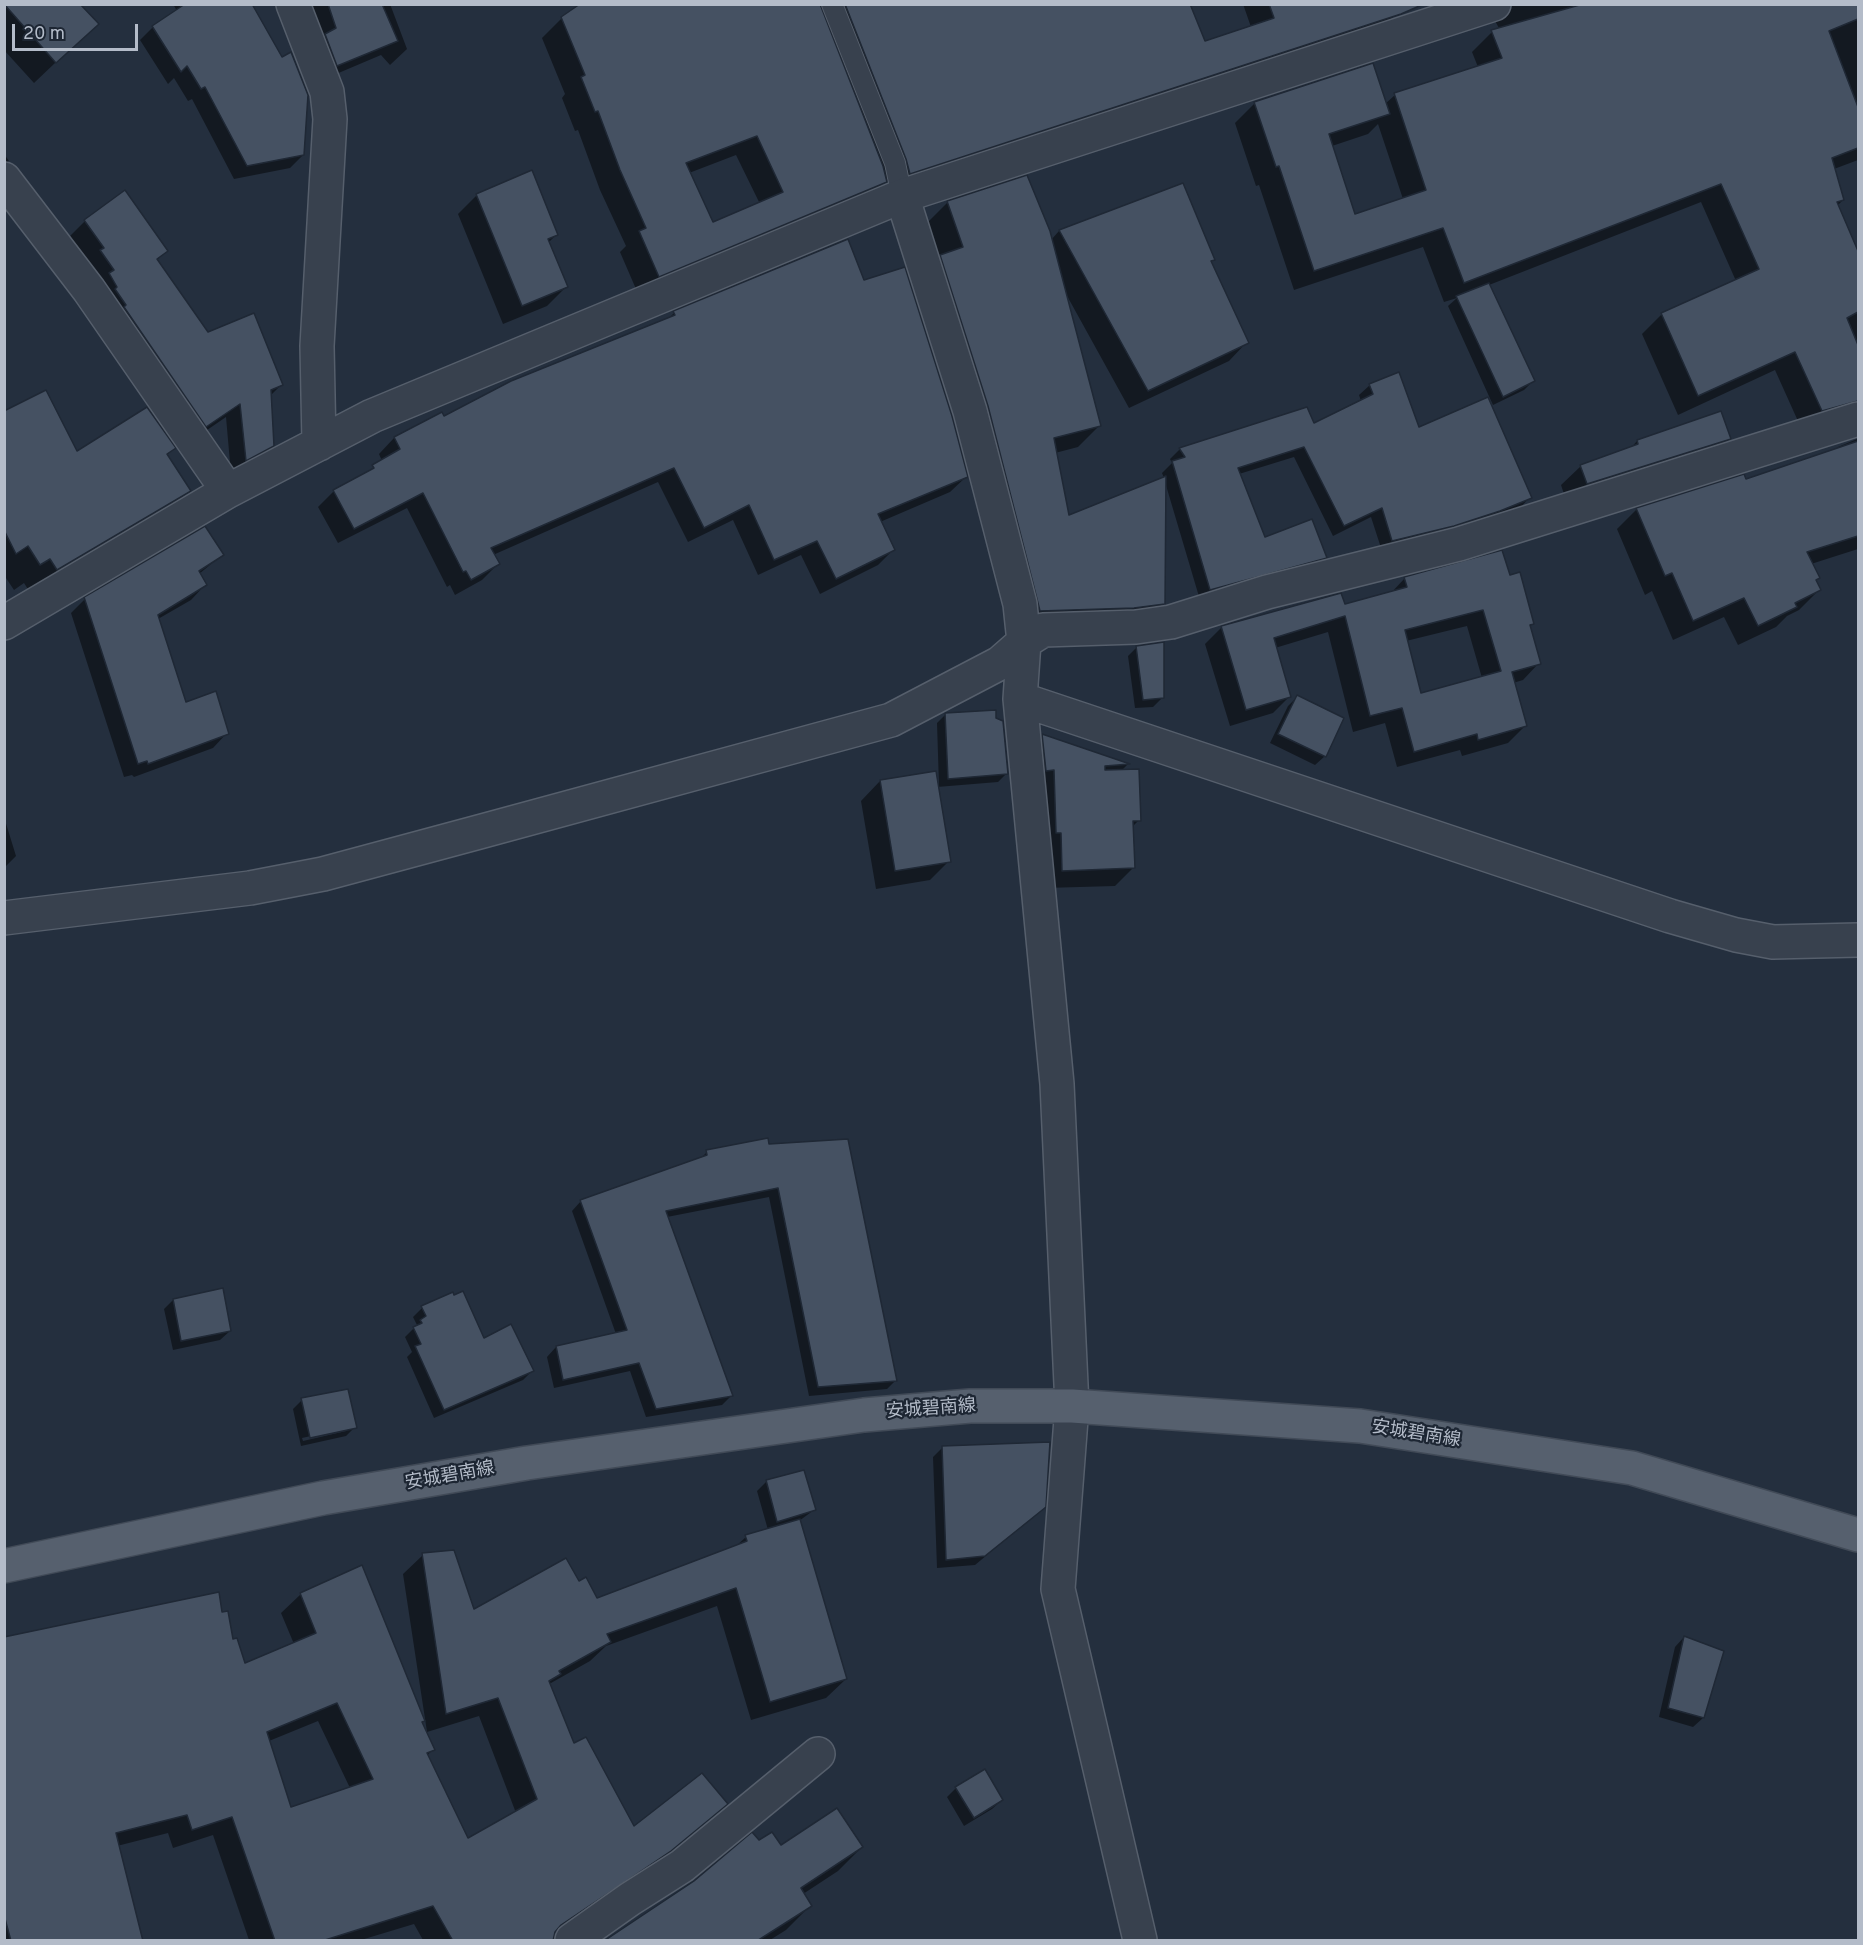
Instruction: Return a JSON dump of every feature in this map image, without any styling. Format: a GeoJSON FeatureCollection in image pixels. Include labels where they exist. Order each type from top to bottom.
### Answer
{"type":"FeatureCollection","features":[{"type":"Feature","properties":{"kind":"main road","name":"安城碧南線"},"geometry":{"type":"LineString","coordinates":[[4,1566],[323,1498],[527,1463],[864,1414],[970,1406],[1072,1407],[1360,1426],[1620,1467],[1858,1535]]}},
{"type":"Feature","properties":{"kind":"street"},"geometry":{"type":"LineString","coordinates":[[293,4],[308,36],[327,92],[330,119],[317,346],[320,444]]}},
{"type":"Feature","properties":{"kind":"street"},"geometry":{"type":"LineString","coordinates":[[4,623],[228,491],[372,416],[902,196],[1490,5]]}},
{"type":"Feature","properties":{"kind":"street"},"geometry":{"type":"LineString","coordinates":[[4,179],[89,290],[228,491]]}},
{"type":"Feature","properties":{"kind":"street"},"geometry":{"type":"LineString","coordinates":[[902,196],[970,411],[1020,604],[1024,642],[1020,699],[1057,1084],[1072,1407],[1058,1589],[1140,1941]]}},
{"type":"Feature","properties":{"kind":"street"},"geometry":{"type":"LineString","coordinates":[[4,918],[250,888],[323,874],[891,720],[1000,663],[1024,642],[1043,630],[1136,627],[1171,622],[1267,592],[1459,544],[1858,419]]}},
{"type":"Feature","properties":{"kind":"street"},"geometry":{"type":"LineString","coordinates":[[1020,699],[1725,932],[1773,942],[1858,940]]}},
{"type":"Feature","properties":{"kind":"street"},"geometry":{"type":"LineString","coordinates":[[572,1941],[630,1899],[682,1866],[818,1754]]}},
{"type":"Feature","properties":{"kind":"lane"},"geometry":{"type":"LineString","coordinates":[[832,4],[895,163],[902,196]]}},
{"type":"Feature","properties":{"kind":"building"},"geometry":{"type":"Polygon","coordinates":[[[4,4],[80,4],[99,24],[56,63],[4,4]]]}},
{"type":"Feature","properties":{"kind":"building"},"geometry":{"type":"Polygon","coordinates":[[[185,4],[252,4],[282,57],[291,52],[308,95],[304,155],[247,166],[205,87],[201,89],[187,66],[181,72],[152,26],[185,4]]]}},
{"type":"Feature","properties":{"kind":"building"},"geometry":{"type":"Polygon","coordinates":[[[328,4],[382,4],[398,41],[337,66],[325,34],[336,28],[328,4]]]}},
{"type":"Feature","properties":{"kind":"building"},"geometry":{"type":"Polygon","coordinates":[[[580,4],[820,4],[883,166],[887,182],[659,277],[639,231],[646,228],[620,170],[598,111],[595,112],[581,77],[585,75],[561,17],[580,4]],[[757,136],[686,163],[713,222],[783,192],[757,136]]]}},
{"type":"Feature","properties":{"kind":"building"},"geometry":{"type":"Polygon","coordinates":[[[845,4],[1190,4],[1205,41],[1274,18],[1269,4],[1424,4],[1401,14],[910,174],[845,4]]]}},
{"type":"Feature","properties":{"kind":"building"},"geometry":{"type":"Polygon","coordinates":[[[1583,4],[1858,4],[1858,19],[1829,31],[1858,107],[1858,148],[1832,158],[1844,200],[1837,202],[1858,251],[1858,312],[1847,318],[1858,345],[1858,401],[1822,411],[1795,352],[1698,396],[1661,313],[1759,269],[1721,184],[1464,283],[1443,228],[1314,271],[1279,166],[1276,167],[1254,102],[1373,63],[1390,114],[1329,134],[1355,214],[1426,190],[1394,93],[1502,58],[1491,30],[1583,4]]]}},
{"type":"Feature","properties":{"kind":"building"},"geometry":{"type":"Polygon","coordinates":[[[532,170],[558,235],[548,239],[568,287],[522,306],[476,194],[532,170]]]}},
{"type":"Feature","properties":{"kind":"building"},"geometry":{"type":"Polygon","coordinates":[[[1027,175],[1050,231],[1101,426],[1054,438],[1069,515],[1166,476],[1165,604],[1134,608],[1040,611],[988,406],[940,255],[963,247],[947,201],[1027,175]]]}},
{"type":"Feature","properties":{"kind":"building"},"geometry":{"type":"Polygon","coordinates":[[[1183,183],[1215,260],[1211,261],[1249,343],[1148,391],[1059,230],[1183,183]]]}},
{"type":"Feature","properties":{"kind":"building"},"geometry":{"type":"Polygon","coordinates":[[[125,190],[168,251],[157,259],[208,332],[254,313],[283,385],[271,390],[274,446],[246,461],[240,404],[206,427],[124,307],[126,305],[115,289],[117,287],[109,273],[114,270],[100,250],[104,248],[84,220],[125,190]]]}},
{"type":"Feature","properties":{"kind":"building"},"geometry":{"type":"Polygon","coordinates":[[[848,239],[864,280],[905,267],[952,416],[968,477],[878,514],[895,550],[836,579],[817,541],[774,560],[749,505],[704,528],[674,468],[491,548],[500,564],[471,580],[466,571],[463,572],[423,493],[354,529],[333,490],[374,468],[372,465],[400,449],[394,437],[442,412],[444,416],[511,381],[675,315],[673,311],[848,239]]]}},
{"type":"Feature","properties":{"kind":"building"},"geometry":{"type":"Polygon","coordinates":[[[1489,283],[1535,381],[1503,397],[1456,296],[1489,283]]]}},
{"type":"Feature","properties":{"kind":"building"},"geometry":{"type":"Polygon","coordinates":[[[1399,372],[1419,427],[1488,397],[1532,498],[1454,526],[1392,541],[1382,508],[1344,526],[1304,447],[1238,468],[1265,537],[1312,519],[1327,558],[1210,590],[1172,461],[1185,457],[1179,448],[1307,407],[1314,423],[1373,394],[1369,384],[1399,372]]]}},
{"type":"Feature","properties":{"kind":"building"},"geometry":{"type":"Polygon","coordinates":[[[46,390],[77,451],[147,407],[176,448],[167,454],[191,491],[57,570],[50,559],[40,565],[28,546],[16,554],[4,530],[4,411],[46,390]]]}},
{"type":"Feature","properties":{"kind":"building"},"geometry":{"type":"Polygon","coordinates":[[[1721,411],[1731,439],[1587,484],[1580,465],[1638,444],[1637,440],[1721,411]]]}},
{"type":"Feature","properties":{"kind":"building"},"geometry":{"type":"Polygon","coordinates":[[[1858,441],[1858,536],[1807,552],[1820,578],[1816,580],[1821,590],[1795,603],[1797,607],[1758,626],[1744,598],[1693,621],[1672,573],[1665,576],[1636,508],[1744,474],[1746,479],[1858,441]]]}},
{"type":"Feature","properties":{"kind":"building"},"geometry":{"type":"Polygon","coordinates":[[[205,526],[224,555],[199,571],[207,585],[158,615],[186,702],[216,691],[229,734],[148,764],[147,761],[138,764],[84,597],[205,526]]]}},
{"type":"Feature","properties":{"kind":"building"},"geometry":{"type":"Polygon","coordinates":[[[1502,550],[1510,575],[1520,572],[1534,624],[1530,625],[1541,664],[1512,672],[1527,726],[1478,740],[1477,734],[1414,752],[1402,708],[1370,716],[1345,616],[1274,638],[1291,697],[1246,710],[1221,626],[1341,593],[1345,604],[1407,587],[1404,577],[1502,550]],[[1483,610],[1405,630],[1421,693],[1501,671],[1483,610]]]}},
{"type":"Feature","properties":{"kind":"building"},"geometry":{"type":"Polygon","coordinates":[[[1164,642],[1164,698],[1143,700],[1136,646],[1164,642]]]}},
{"type":"Feature","properties":{"kind":"building"},"geometry":{"type":"Polygon","coordinates":[[[1297,695],[1344,718],[1326,757],[1278,734],[1297,695]]]}},
{"type":"Feature","properties":{"kind":"building"},"geometry":{"type":"Polygon","coordinates":[[[996,710],[996,718],[1003,721],[1008,774],[948,779],[945,713],[996,710]]]}},
{"type":"Feature","properties":{"kind":"building"},"geometry":{"type":"Polygon","coordinates":[[[1042,734],[1130,764],[1105,766],[1105,770],[1139,769],[1141,821],[1133,821],[1135,868],[1062,871],[1061,833],[1056,833],[1054,770],[1046,771],[1042,734]]]}},
{"type":"Feature","properties":{"kind":"building"},"geometry":{"type":"Polygon","coordinates":[[[936,771],[951,862],[895,871],[880,780],[936,771]]]}},
{"type":"Feature","properties":{"kind":"building"},"geometry":{"type":"Polygon","coordinates":[[[768,1138],[769,1144],[848,1139],[897,1381],[818,1387],[778,1188],[666,1211],[733,1396],[656,1409],[639,1363],[563,1380],[556,1346],[627,1330],[580,1200],[707,1155],[706,1150],[768,1138]]]}},
{"type":"Feature","properties":{"kind":"building"},"geometry":{"type":"Polygon","coordinates":[[[223,1288],[231,1331],[181,1341],[173,1299],[223,1288]]]}},
{"type":"Feature","properties":{"kind":"building"},"geometry":{"type":"Polygon","coordinates":[[[463,1291],[484,1338],[511,1324],[534,1371],[444,1410],[415,1346],[421,1344],[413,1327],[422,1323],[420,1320],[426,1316],[421,1306],[453,1292],[454,1295],[463,1291]]]}},
{"type":"Feature","properties":{"kind":"building"},"geometry":{"type":"Polygon","coordinates":[[[348,1389],[357,1428],[310,1438],[301,1398],[348,1389]]]}},
{"type":"Feature","properties":{"kind":"building"},"geometry":{"type":"Polygon","coordinates":[[[1050,1442],[1046,1507],[985,1556],[946,1560],[942,1446],[1050,1442]]]}},
{"type":"Feature","properties":{"kind":"building"},"geometry":{"type":"Polygon","coordinates":[[[804,1470],[816,1510],[777,1522],[766,1480],[804,1470]]]}},
{"type":"Feature","properties":{"kind":"building"},"geometry":{"type":"Polygon","coordinates":[[[800,1519],[847,1679],[770,1702],[736,1588],[607,1634],[611,1642],[559,1671],[561,1674],[549,1681],[574,1743],[586,1737],[634,1826],[702,1773],[728,1804],[671,1851],[561,1925],[555,1932],[553,1941],[453,1941],[433,1906],[322,1941],[275,1941],[232,1817],[192,1830],[187,1815],[116,1833],[143,1941],[11,1941],[4,1915],[4,1637],[219,1592],[222,1612],[228,1611],[233,1639],[237,1638],[245,1663],[316,1633],[300,1593],[362,1565],[425,1721],[422,1722],[435,1750],[427,1753],[468,1838],[537,1799],[498,1698],[446,1714],[422,1553],[454,1550],[474,1609],[566,1558],[579,1581],[586,1577],[597,1598],[747,1541],[745,1535],[800,1519]],[[337,1703],[267,1732],[291,1807],[373,1779],[337,1703]]]}},
{"type":"Feature","properties":{"kind":"building"},"geometry":{"type":"Polygon","coordinates":[[[1684,1636],[1724,1651],[1704,1718],[1668,1708],[1684,1636]]]}},
{"type":"Feature","properties":{"kind":"building"},"geometry":{"type":"Polygon","coordinates":[[[985,1769],[1003,1800],[974,1818],[955,1787],[985,1769]]]}},
{"type":"Feature","properties":{"kind":"building"},"geometry":{"type":"Polygon","coordinates":[[[837,1808],[863,1847],[801,1888],[812,1906],[757,1941],[604,1941],[694,1881],[752,1832],[759,1840],[772,1832],[781,1845],[837,1808]]]}}]}
